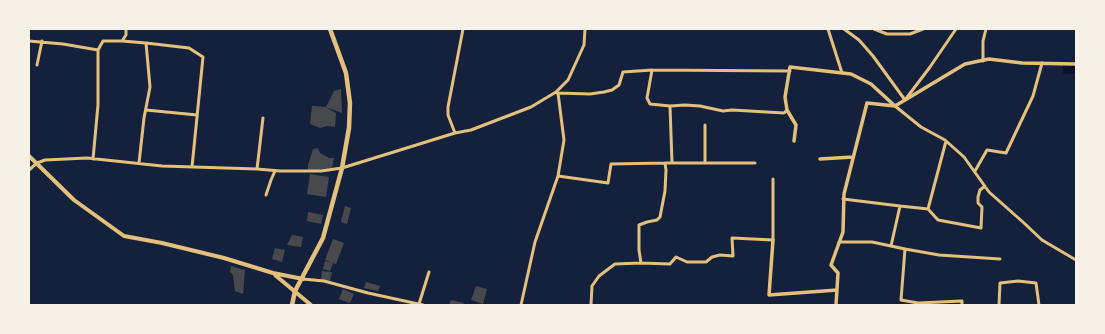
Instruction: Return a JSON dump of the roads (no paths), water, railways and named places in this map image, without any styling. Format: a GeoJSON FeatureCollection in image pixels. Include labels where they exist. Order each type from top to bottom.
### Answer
{"type":"FeatureCollection","features":[{"type":"Feature","properties":{"kind":"main road"},"geometry":{"type":"LineString","coordinates":[[292,305],[295,291],[303,279],[323,238],[342,168],[349,128],[350,103],[346,73],[330,29]]}},
{"type":"Feature","properties":{"kind":"main road"},"geometry":{"type":"LineString","coordinates":[[29,156],[74,200],[124,236],[162,243],[224,258],[273,274],[303,279]]}},
{"type":"Feature","properties":{"kind":"main road"},"geometry":{"type":"LineString","coordinates":[[273,274],[311,305]]}},
{"type":"Feature","properties":{"kind":"street"},"geometry":{"type":"LineString","coordinates":[[122,41],[126,35],[126,29]]}},
{"type":"Feature","properties":{"kind":"street"},"geometry":{"type":"LineString","coordinates":[[455,133],[448,115],[448,108],[463,29]]}},
{"type":"Feature","properties":{"kind":"street"},"geometry":{"type":"LineString","coordinates":[[29,170],[37,163],[45,160],[87,158],[162,166],[257,169],[275,171],[321,171],[342,168],[455,133],[471,130],[531,107],[557,93],[568,80],[584,45],[585,29]]}},
{"type":"Feature","properties":{"kind":"street"},"geometry":{"type":"LineString","coordinates":[[828,29],[842,73]]}},
{"type":"Feature","properties":{"kind":"street"},"geometry":{"type":"LineString","coordinates":[[844,29],[859,40],[873,56],[905,100]]}},
{"type":"Feature","properties":{"kind":"street"},"geometry":{"type":"LineString","coordinates":[[874,29],[887,34],[910,34],[922,29]]}},
{"type":"Feature","properties":{"kind":"street"},"geometry":{"type":"LineString","coordinates":[[905,100],[956,29]]}},
{"type":"Feature","properties":{"kind":"street"},"geometry":{"type":"LineString","coordinates":[[983,60],[983,40],[986,29]]}},
{"type":"Feature","properties":{"kind":"street"},"geometry":{"type":"LineString","coordinates":[[29,41],[42,41],[98,50]]}},
{"type":"Feature","properties":{"kind":"street"},"geometry":{"type":"LineString","coordinates":[[37,65],[42,41]]}},
{"type":"Feature","properties":{"kind":"street"},"geometry":{"type":"LineString","coordinates":[[93,159],[98,105],[98,50],[103,41],[122,41],[189,48],[203,57],[192,167]]}},
{"type":"Feature","properties":{"kind":"street"},"geometry":{"type":"LineString","coordinates":[[138,163],[150,87],[146,43]]}},
{"type":"Feature","properties":{"kind":"street"},"geometry":{"type":"LineString","coordinates":[[836,305],[838,273],[831,265],[842,232],[843,199],[867,103],[895,106],[965,64],[983,60],[989,59],[1022,63],[1076,64]]}},
{"type":"Feature","properties":{"kind":"street"},"geometry":{"type":"LineString","coordinates":[[975,171],[987,150],[1006,153],[1033,96],[1042,63]]}},
{"type":"Feature","properties":{"kind":"street"},"geometry":{"type":"LineString","coordinates":[[794,141],[796,125],[787,110],[785,97],[790,67],[851,74],[871,84],[921,127],[946,141],[964,157],[989,192],[1042,240],[1076,260]]}},
{"type":"Feature","properties":{"kind":"street"},"geometry":{"type":"LineString","coordinates":[[557,93],[590,94],[612,90],[619,85],[623,72],[652,70],[790,71]]}},
{"type":"Feature","properties":{"kind":"street"},"geometry":{"type":"LineString","coordinates":[[652,70],[647,98],[650,104],[700,106],[723,111],[732,110],[784,113],[787,110]]}},
{"type":"Feature","properties":{"kind":"street"},"geometry":{"type":"LineString","coordinates":[[521,305],[534,242],[558,176],[564,140],[557,93]]}},
{"type":"Feature","properties":{"kind":"street"},"geometry":{"type":"LineString","coordinates":[[670,106],[672,163]]}},
{"type":"Feature","properties":{"kind":"street"},"geometry":{"type":"LineString","coordinates":[[146,110],[197,115]]}},
{"type":"Feature","properties":{"kind":"street"},"geometry":{"type":"LineString","coordinates":[[257,169],[263,118]]}},
{"type":"Feature","properties":{"kind":"street"},"geometry":{"type":"LineString","coordinates":[[705,125],[705,163]]}},
{"type":"Feature","properties":{"kind":"street"},"geometry":{"type":"LineString","coordinates":[[928,209],[946,141]]}},
{"type":"Feature","properties":{"kind":"street"},"geometry":{"type":"LineString","coordinates":[[820,160],[853,157]]}},
{"type":"Feature","properties":{"kind":"street"},"geometry":{"type":"LineString","coordinates":[[641,263],[639,250],[639,225],[657,220],[660,217],[665,191],[665,163]]}},
{"type":"Feature","properties":{"kind":"street"},"geometry":{"type":"LineString","coordinates":[[558,176],[608,183],[611,164],[755,163]]}},
{"type":"Feature","properties":{"kind":"street"},"geometry":{"type":"LineString","coordinates":[[266,195],[275,171]]}},
{"type":"Feature","properties":{"kind":"street"},"geometry":{"type":"LineString","coordinates":[[773,179],[773,240],[769,295],[837,290]]}},
{"type":"Feature","properties":{"kind":"street"},"geometry":{"type":"LineString","coordinates":[[843,199],[928,209],[938,220],[982,228],[982,208],[978,203],[978,197],[980,190],[985,186]]}},
{"type":"Feature","properties":{"kind":"street"},"geometry":{"type":"LineString","coordinates":[[891,246],[900,206]]}},
{"type":"Feature","properties":{"kind":"street"},"geometry":{"type":"LineString","coordinates":[[591,305],[592,286],[599,276],[615,264],[670,264],[676,258],[687,262],[706,262],[712,257],[720,255],[733,256],[732,238],[773,240]]}},
{"type":"Feature","properties":{"kind":"street"},"geometry":{"type":"LineString","coordinates":[[839,242],[872,242],[905,250],[939,255],[1000,259]]}},
{"type":"Feature","properties":{"kind":"street"},"geometry":{"type":"LineString","coordinates":[[905,250],[901,300],[918,303],[962,301],[962,305]]}},
{"type":"Feature","properties":{"kind":"street"},"geometry":{"type":"LineString","coordinates":[[303,279],[324,281],[368,293],[421,304],[429,272]]}},
{"type":"Feature","properties":{"kind":"street"},"geometry":{"type":"LineString","coordinates":[[999,305],[1000,283],[1018,281],[1036,283],[1039,305]]}},
{"type":"Feature","properties":{"kind":"water"},"geometry":{"type":"Polygon","coordinates":[[[1063,65],[1076,65],[1076,74],[1063,74],[1063,65]]]}}]}
